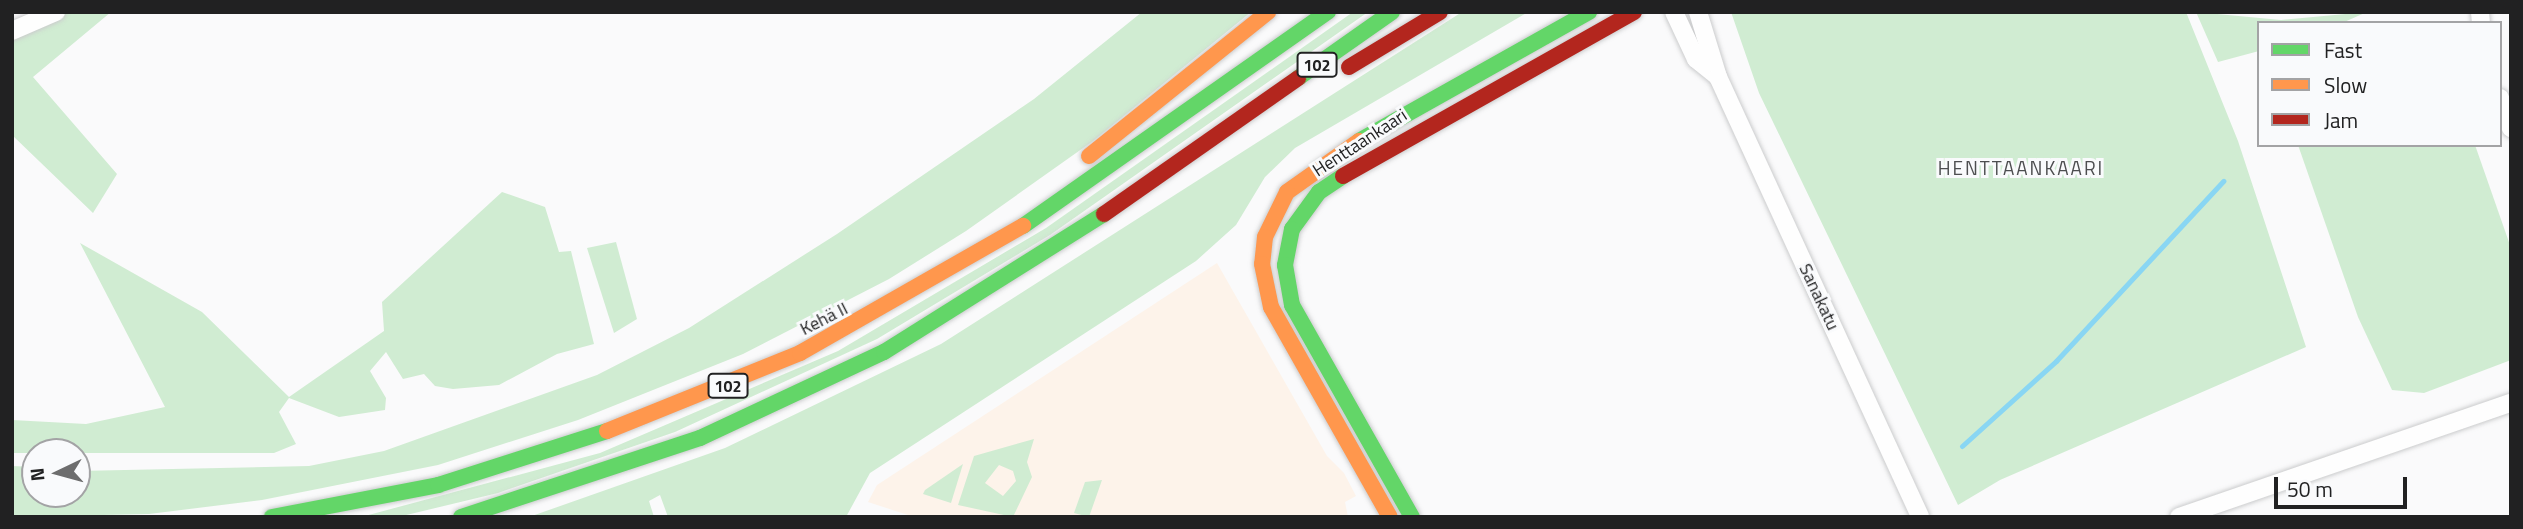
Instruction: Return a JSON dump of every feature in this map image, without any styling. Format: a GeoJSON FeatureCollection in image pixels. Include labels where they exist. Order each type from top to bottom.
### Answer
{"type":"FeatureCollection","features":[{"type":"Feature","properties":{"kind":"main road"},"geometry":{"type":"LineString","coordinates":[[998,243],[1039,195],[1268,12]]}},
{"type":"Feature","properties":{"kind":"main road","name":"Kehä II"},"geometry":{"type":"LineString","coordinates":[[272,517],[451,481],[552,453],[709,394],[842,333],[998,243],[1328,12]]}},
{"type":"Feature","properties":{"kind":"main road","name":"102"},"geometry":{"type":"LineString","coordinates":[[461,517],[700,438],[884,352],[1040,259],[1392,12]]}},
{"type":"Feature","properties":{"kind":"main road"},"geometry":{"type":"LineString","coordinates":[[1243,118],[1280,111],[1440,12]]}},
{"type":"Feature","properties":{"kind":"main road","name":"Henttaankaari"},"geometry":{"type":"LineString","coordinates":[[1390,517],[1271,307],[1262,264],[1265,237],[1287,192],[1320,163],[1589,12]]}},
{"type":"Feature","properties":{"kind":"main road","name":"Henttaankaari"},"geometry":{"type":"LineString","coordinates":[[1412,517],[1292,305],[1285,265],[1292,229],[1319,192],[1374,155],[1634,12]]}},
{"type":"Feature","properties":{"kind":"street"},"geometry":{"type":"LineString","coordinates":[[12,31],[56,12]]}},
{"type":"Feature","properties":{"kind":"street","name":"Sanakatu"},"geometry":{"type":"LineString","coordinates":[[1674,12],[1696,59],[1718,77]]}},
{"type":"Feature","properties":{"kind":"street","name":"Sanakatu"},"geometry":{"type":"LineString","coordinates":[[1698,12],[1718,77],[1920,517]]}},
{"type":"Feature","properties":{"kind":"street"},"geometry":{"type":"LineString","coordinates":[[2502,103],[2511,128]]}},
{"type":"Feature","properties":{"kind":"street"},"geometry":{"type":"LineString","coordinates":[[2179,517],[2511,403]]}},
{"type":"Feature","properties":{"kind":"shaded area"},"geometry":{"type":"Polygon","coordinates":[[[1217,263],[1327,456],[1344,473],[1356,496],[1345,502],[1348,517],[914,517],[868,502],[877,485],[1217,263]]]}},
{"type":"Feature","properties":{"kind":"green space"},"geometry":{"type":"Polygon","coordinates":[[[69,12],[111,12],[33,77],[117,174],[93,213],[12,135],[12,40],[69,12]]]}},
{"type":"Feature","properties":{"kind":"green space"},"geometry":{"type":"Polygon","coordinates":[[[1142,12],[1251,12],[1093,141],[966,231],[889,279],[743,354],[578,420],[438,465],[262,500],[149,514],[12,517],[12,466],[21,466],[21,508],[91,508],[91,471],[309,466],[384,451],[597,375],[689,328],[837,234],[1034,99],[1142,12]]]}},
{"type":"Feature","properties":{"kind":"green space"},"geometry":{"type":"Polygon","coordinates":[[[1353,12],[1368,12],[1050,235],[877,339],[675,432],[498,493],[398,517],[361,517],[600,453],[838,351],[1046,228],[1353,12]]]}},
{"type":"Feature","properties":{"kind":"green space"},"geometry":{"type":"Polygon","coordinates":[[[1462,12],[1528,12],[1295,148],[1265,177],[1236,225],[1196,261],[870,473],[846,517],[668,517],[660,495],[649,501],[654,517],[529,517],[725,448],[941,344],[1462,12]]]}},
{"type":"Feature","properties":{"kind":"green space"},"geometry":{"type":"Polygon","coordinates":[[[1731,12],[2186,12],[2238,141],[2306,347],[2000,480],[1958,505],[1759,93],[1731,12]]]}},
{"type":"Feature","properties":{"kind":"green space"},"geometry":{"type":"Polygon","coordinates":[[[2196,12],[2281,20],[2367,12],[2347,21],[2257,21],[2257,52],[2218,62],[2196,12]]]}},
{"type":"Feature","properties":{"kind":"green space"},"geometry":{"type":"Polygon","coordinates":[[[2299,147],[2476,147],[2511,248],[2511,360],[2424,393],[2392,390],[2358,317],[2299,147]]]}},
{"type":"Feature","properties":{"kind":"green space"},"geometry":{"type":"Polygon","coordinates":[[[502,192],[545,207],[559,252],[571,251],[594,344],[557,354],[499,385],[453,389],[435,386],[424,374],[403,379],[386,352],[370,371],[386,398],[385,410],[339,417],[289,398],[279,412],[296,444],[274,453],[91,453],[91,438],[21,438],[21,453],[12,453],[12,420],[86,424],[165,407],[80,243],[202,312],[289,397],[384,331],[382,302],[502,192]]]}},
{"type":"Feature","properties":{"kind":"green space"},"geometry":{"type":"Polygon","coordinates":[[[616,242],[637,319],[614,333],[587,248],[616,242]]]}},
{"type":"Feature","properties":{"kind":"green space"},"geometry":{"type":"Polygon","coordinates":[[[1034,439],[1027,462],[1032,477],[1013,517],[958,505],[974,456],[1034,439]],[[999,465],[985,483],[1003,496],[1016,481],[1013,471],[999,465]]]}},
{"type":"Feature","properties":{"kind":"green space"},"geometry":{"type":"Polygon","coordinates":[[[963,464],[951,503],[923,494],[925,490],[963,464]]]}},
{"type":"Feature","properties":{"kind":"green space"},"geometry":{"type":"Polygon","coordinates":[[[1102,480],[1089,517],[1074,513],[1085,482],[1102,480]]]}},
{"type":"Feature","properties":{"kind":"waterway"},"geometry":{"type":"LineString","coordinates":[[1962,446],[2056,361],[2223,181]]}},
{"type":"Feature","properties":{"kind":"traffic: fast"},"geometry":{"type":"LineString","coordinates":[[1023,226],[1328,12]]}},
{"type":"Feature","properties":{"kind":"traffic: fast"},"geometry":{"type":"LineString","coordinates":[[1298,78],[1392,12]]}},
{"type":"Feature","properties":{"kind":"traffic: fast"},"geometry":{"type":"LineString","coordinates":[[1359,141],[1589,12]]}},
{"type":"Feature","properties":{"kind":"traffic: fast"},"geometry":{"type":"LineString","coordinates":[[1343,176],[1319,192],[1292,229],[1285,265],[1292,305],[1412,517]]}},
{"type":"Feature","properties":{"kind":"traffic: fast"},"geometry":{"type":"LineString","coordinates":[[461,517],[700,438],[884,352],[1104,214]]}},
{"type":"Feature","properties":{"kind":"traffic: fast"},"geometry":{"type":"LineString","coordinates":[[272,517],[438,485],[607,431]]}},
{"type":"Feature","properties":{"kind":"traffic: slow"},"geometry":{"type":"LineString","coordinates":[[1089,156],[1268,12]]}},
{"type":"Feature","properties":{"kind":"traffic: slow"},"geometry":{"type":"LineString","coordinates":[[1359,141],[1287,192],[1265,237],[1262,264],[1271,307],[1390,517]]}},
{"type":"Feature","properties":{"kind":"traffic: slow"},"geometry":{"type":"LineString","coordinates":[[607,431],[800,353],[1023,226]]}},
{"type":"Feature","properties":{"kind":"traffic: jam"},"geometry":{"type":"LineString","coordinates":[[1349,67],[1440,12]]}},
{"type":"Feature","properties":{"kind":"traffic: jam"},"geometry":{"type":"LineString","coordinates":[[1343,176],[1634,12]]}},
{"type":"Feature","properties":{"kind":"traffic: jam"},"geometry":{"type":"LineString","coordinates":[[1104,214],[1298,78]]}},
{"type":"Feature","properties":{"kind":"district","name":"HENTTAANKAARI"},"geometry":{"type":"Point","coordinates":[2021,168]}}]}
